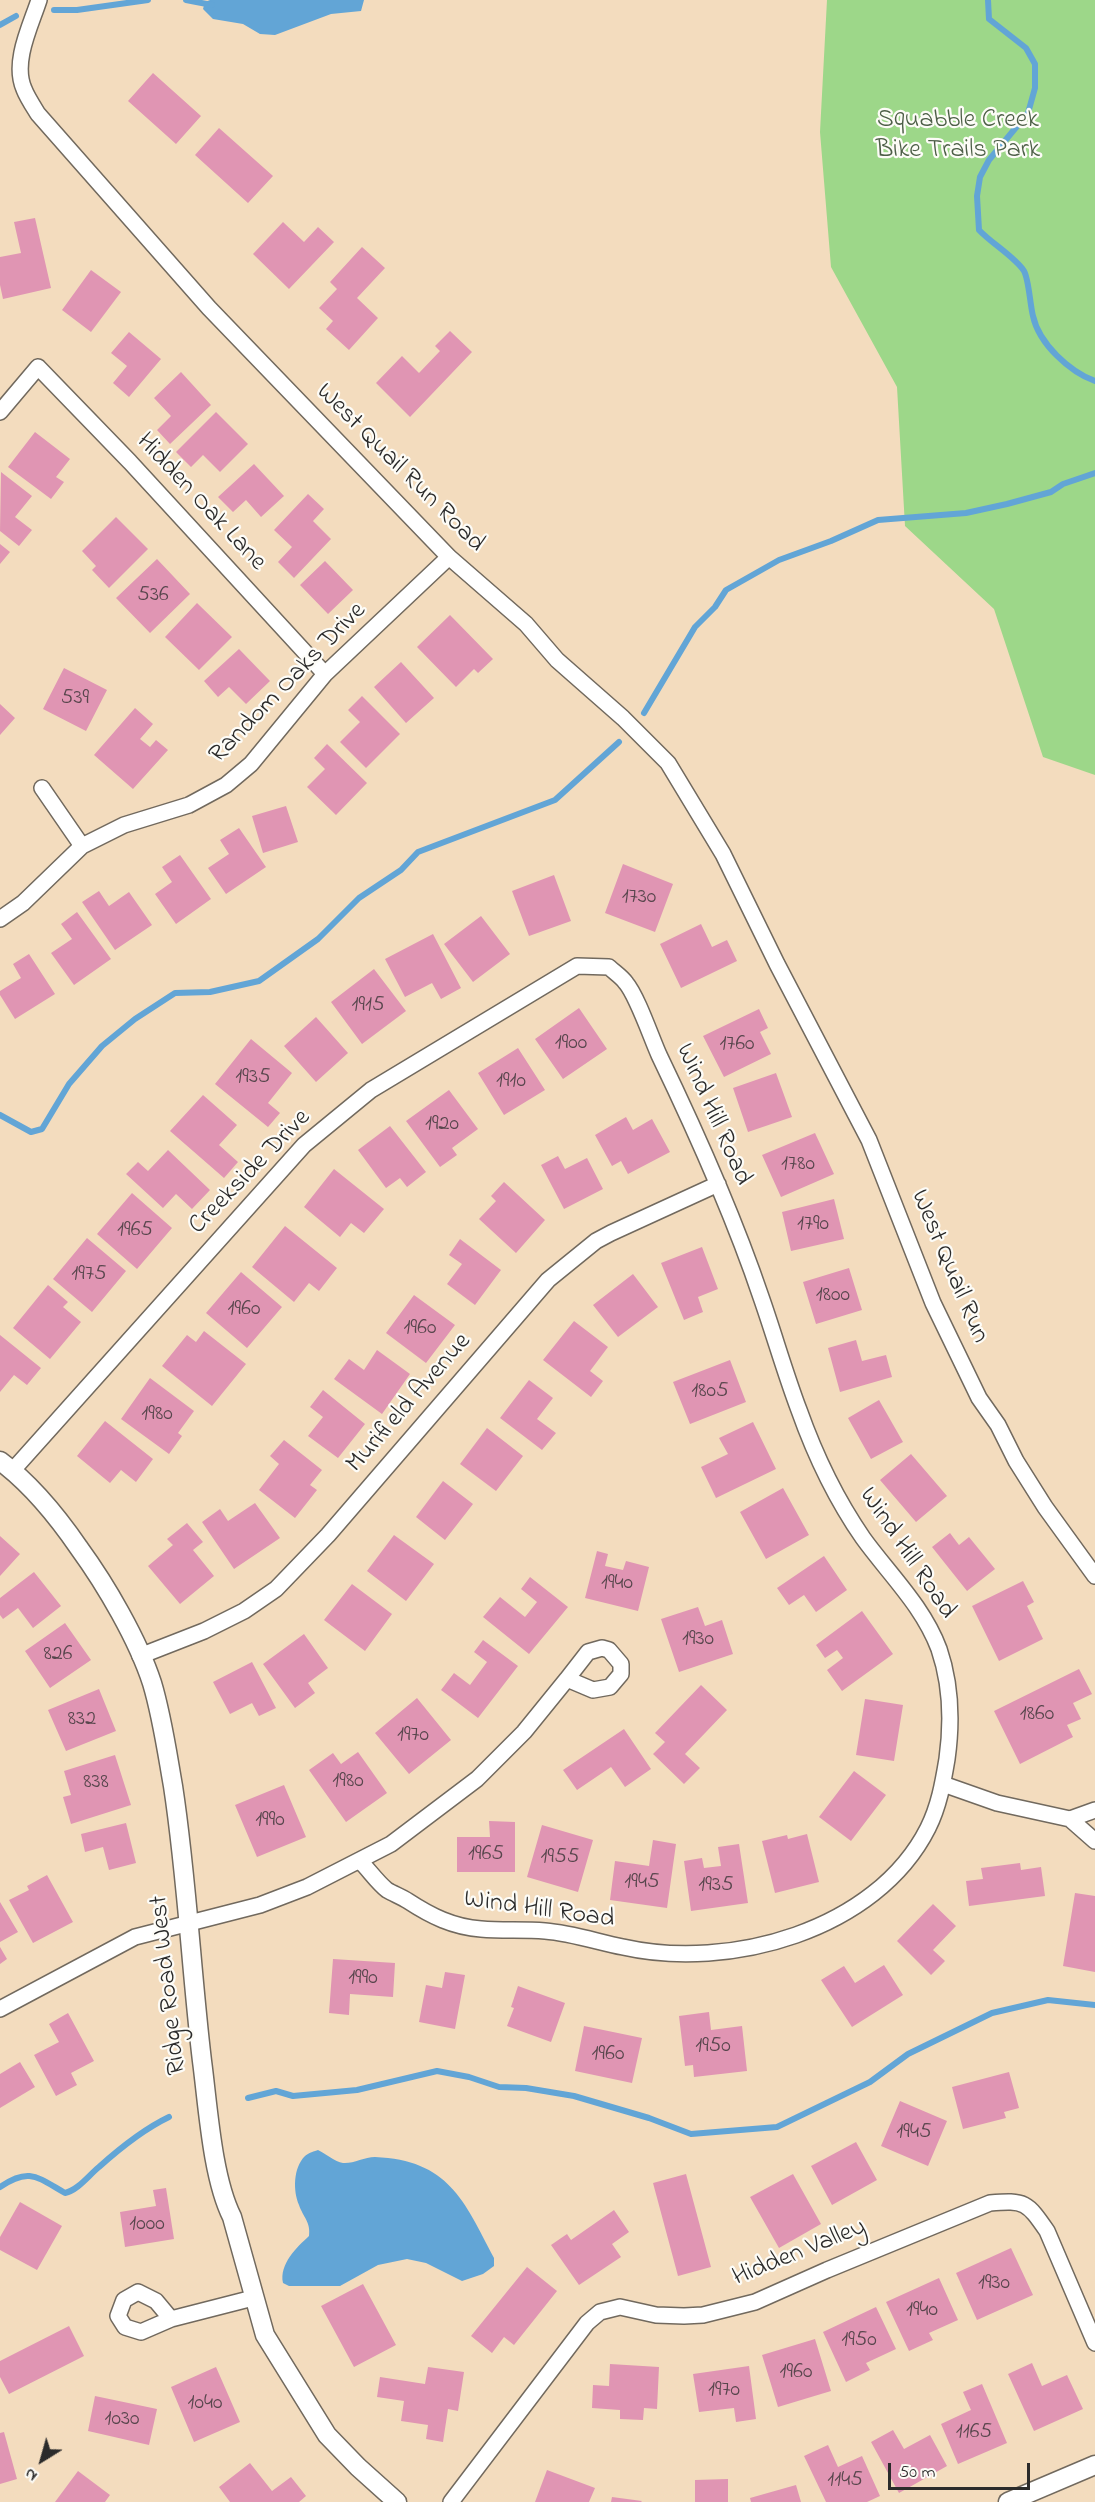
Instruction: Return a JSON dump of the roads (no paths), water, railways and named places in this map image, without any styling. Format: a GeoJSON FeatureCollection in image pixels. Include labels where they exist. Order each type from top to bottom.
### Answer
{"type":"FeatureCollection","features":[{"type":"Feature","properties":{"kind":"street","name":"West Quail Run Road"},"geometry":{"type":"LineString","coordinates":[[39,0],[24,46],[21,66],[22,87],[38,114],[209,308],[449,557],[526,624],[557,660],[623,718],[669,763],[723,854],[777,964]]}},
{"type":"Feature","properties":{"kind":"street","name":"Hidden Oak Lane"},"geometry":{"type":"LineString","coordinates":[[0,412],[38,368],[130,462],[325,674]]}},
{"type":"Feature","properties":{"kind":"street","name":"Random Oaks Drive"},"geometry":{"type":"LineString","coordinates":[[0,919],[23,903],[82,846],[124,825],[189,805],[226,785],[251,764],[325,674],[449,557]]}},
{"type":"Feature","properties":{"kind":"street"},"geometry":{"type":"LineString","coordinates":[[42,788],[82,846]]}},
{"type":"Feature","properties":{"kind":"street","name":"West Quail Run"},"geometry":{"type":"LineString","coordinates":[[777,964],[869,1140],[933,1303],[979,1398],[998,1425],[1016,1461],[1045,1508],[1095,1576]]}},
{"type":"Feature","properties":{"kind":"street","name":"Creekside Drive"},"geometry":{"type":"LineString","coordinates":[[7,1466],[304,1145],[371,1090],[577,966],[609,967]]}},
{"type":"Feature","properties":{"kind":"street","name":"Wind Hill Road"},"geometry":{"type":"LineString","coordinates":[[360,1861],[387,1889],[420,1910],[450,1923],[478,1929],[549,1931],[634,1950],[670,1954],[733,1952],[806,1933],[859,1904],[885,1883],[909,1858],[927,1830],[939,1803],[950,1738],[949,1697],[941,1655],[933,1633],[919,1609],[864,1539],[841,1504],[809,1437],[786,1376],[761,1296],[698,1135],[647,1030],[628,984],[609,967]]}},
{"type":"Feature","properties":{"kind":"street","name":"Murifield Avenue"},"geometry":{"type":"LineString","coordinates":[[140,1656],[204,1631],[244,1611],[276,1589],[328,1535],[548,1280],[596,1241],[718,1184]]}},
{"type":"Feature","properties":{"kind":"street","name":"Ridge Road West"},"geometry":{"type":"LineString","coordinates":[[7,1466],[61,1523],[93,1568],[152,1683],[167,1750],[181,1839],[198,2025],[211,2133],[225,2204],[232,2217],[265,2335],[327,2435],[358,2468],[397,2502]]}},
{"type":"Feature","properties":{"kind":"street"},"geometry":{"type":"LineString","coordinates":[[0,2009],[135,1936],[260,1905],[307,1887],[391,1844],[477,1779],[524,1731],[567,1679]]}},
{"type":"Feature","properties":{"kind":"street"},"geometry":{"type":"LineString","coordinates":[[943,1784],[997,1803],[1070,1820],[1095,1841]]}},
{"type":"Feature","properties":{"kind":"street"},"geometry":{"type":"LineString","coordinates":[[1070,1820],[1095,1810]]}},
{"type":"Feature","properties":{"kind":"street","name":"Hidden Valley"},"geometry":{"type":"LineString","coordinates":[[451,2502],[587,2323],[600,2312],[620,2307],[656,2315],[703,2315],[755,2302],[990,2203],[1014,2201],[1025,2204],[1036,2215],[1047,2232],[1095,2343]]}},
{"type":"Feature","properties":{"kind":"street"},"geometry":{"type":"LineString","coordinates":[[171,2319],[253,2298]]}},
{"type":"Feature","properties":{"kind":"street"},"geometry":{"type":"LineString","coordinates":[[1008,2502],[1095,2465]]}},
{"type":"Feature","properties":{"kind":"water"},"geometry":{"type":"Polygon","coordinates":[[[210,0],[364,0],[361,11],[331,14],[275,35],[260,34],[243,24],[213,19],[203,9],[205,2],[210,0]]]}},
{"type":"Feature","properties":{"kind":"water"},"geometry":{"type":"Polygon","coordinates":[[[318,2150],[343,2163],[375,2157],[400,2160],[420,2166],[437,2175],[451,2187],[473,2218],[494,2258],[494,2266],[483,2274],[462,2281],[426,2263],[407,2259],[378,2265],[340,2286],[289,2286],[283,2283],[282,2276],[286,2263],[309,2236],[308,2223],[297,2199],[296,2173],[305,2156],[318,2150]]]}},
{"type":"Feature","properties":{"kind":"waterway"},"geometry":{"type":"LineString","coordinates":[[54,10],[77,10],[148,0]]}},
{"type":"Feature","properties":{"kind":"waterway"},"geometry":{"type":"LineString","coordinates":[[186,0],[212,5]]}},
{"type":"Feature","properties":{"kind":"waterway"},"geometry":{"type":"LineString","coordinates":[[988,0],[989,19],[1026,48],[1035,64],[1035,88],[1028,113],[989,160],[980,177],[977,196],[979,230],[1024,271],[1033,316],[1042,337],[1066,364],[1095,381]]}},
{"type":"Feature","properties":{"kind":"waterway"},"geometry":{"type":"LineString","coordinates":[[0,25],[16,16]]}},
{"type":"Feature","properties":{"kind":"waterway"},"geometry":{"type":"LineString","coordinates":[[644,713],[695,627],[715,607],[726,590],[779,560],[831,541],[878,520],[966,513],[1051,492],[1063,484],[1095,473]]}},
{"type":"Feature","properties":{"kind":"waterway"},"geometry":{"type":"LineString","coordinates":[[0,1115],[31,1132],[42,1129],[69,1084],[102,1046],[135,1019],[175,993],[210,992],[259,981],[318,939],[359,898],[401,870],[418,852],[555,800],[619,742]]}},
{"type":"Feature","properties":{"kind":"waterway"},"geometry":{"type":"LineString","coordinates":[[248,2098],[276,2091],[293,2096],[357,2090],[437,2071],[469,2077],[499,2087],[526,2088],[574,2096],[649,2118],[691,2134],[777,2127],[870,2082],[908,2054],[992,2013],[1048,2000],[1095,2005]]}},
{"type":"Feature","properties":{"kind":"waterway"},"geometry":{"type":"LineString","coordinates":[[0,2187],[18,2177],[33,2176],[65,2193],[70,2191],[79,2186],[132,2140],[169,2117]]}},
{"type":"Feature","properties":{"kind":"park label","name":"Squabble Creek Bike Trails Park"},"geometry":{"type":"Point","coordinates":[958,137]}}]}
